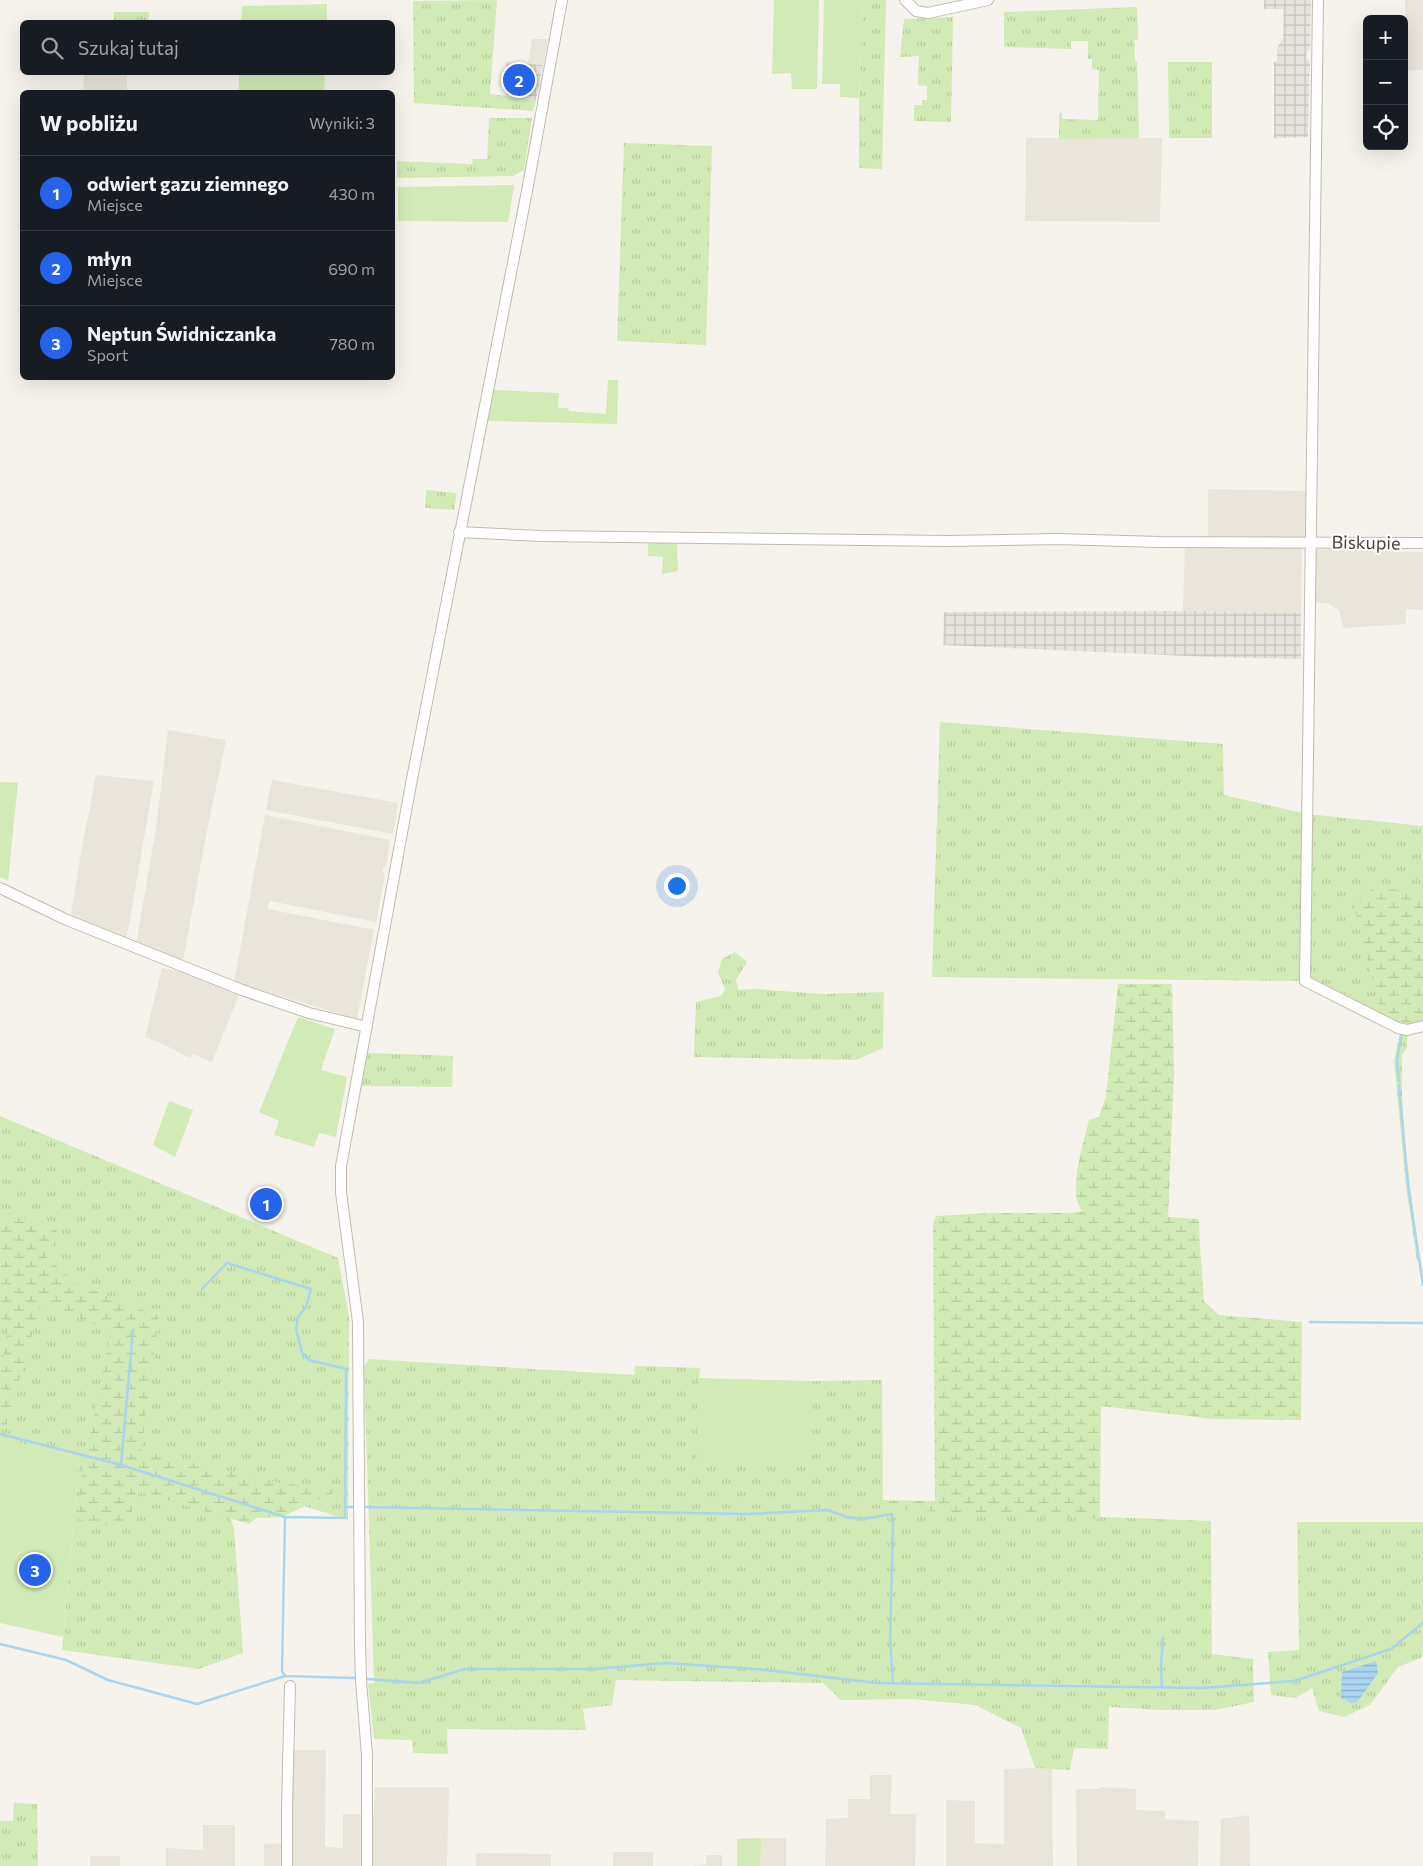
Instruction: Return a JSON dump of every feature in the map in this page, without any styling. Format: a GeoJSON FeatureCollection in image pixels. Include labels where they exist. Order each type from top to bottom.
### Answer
{"type":"FeatureCollection","features":[{"type":"Feature","properties":{"kind":"street"},"geometry":{"type":"LineString","coordinates":[[367,1866],[367,1755],[361,1681],[358,1322],[342,1209],[340,1180],[343,1151],[459,532],[527,191],[562,0]]}},
{"type":"Feature","properties":{"kind":"street"},"geometry":{"type":"LineString","coordinates":[[905,0],[912,8],[923,13],[932,13],[988,0]]}},
{"type":"Feature","properties":{"kind":"street"},"geometry":{"type":"LineString","coordinates":[[1318,0],[1304,981],[1398,1028],[1407,1030],[1423,1026]]}},
{"type":"Feature","properties":{"kind":"street","name":"Biskupie"},"geometry":{"type":"LineString","coordinates":[[459,532],[541,536],[949,541],[1057,539],[1159,542],[1423,543]]}},
{"type":"Feature","properties":{"kind":"street"},"geometry":{"type":"LineString","coordinates":[[0,888],[67,920],[242,990],[309,1013],[367,1027]]}},
{"type":"Feature","properties":{"kind":"street"},"geometry":{"type":"LineString","coordinates":[[287,1866],[290,1686]]}},
{"type":"Feature","properties":{"kind":"shaded area"},"geometry":{"type":"Polygon","coordinates":[[[1264,0],[1311,0],[1310,49],[1307,52],[1306,58],[1310,61],[1308,137],[1274,138],[1274,62],[1277,62],[1277,49],[1283,36],[1283,9],[1264,9],[1264,0]]]}},
{"type":"Feature","properties":{"kind":"shaded area"},"geometry":{"type":"Polygon","coordinates":[[[1405,0],[1423,0],[1423,70],[1408,71],[1408,15],[1405,15],[1405,0]]]}},
{"type":"Feature","properties":{"kind":"shaded area"},"geometry":{"type":"Polygon","coordinates":[[[532,39],[548,39],[543,65],[528,63],[532,39]]]}},
{"type":"Feature","properties":{"kind":"shaded area"},"geometry":{"type":"Polygon","coordinates":[[[506,62],[543,65],[536,100],[506,95],[506,62]]]}},
{"type":"Feature","properties":{"kind":"shaded area"},"geometry":{"type":"Polygon","coordinates":[[[84,75],[127,75],[127,90],[83,90],[84,75]]]}},
{"type":"Feature","properties":{"kind":"shaded area"},"geometry":{"type":"Polygon","coordinates":[[[1026,138],[1162,138],[1160,222],[1025,221],[1026,138]]]}},
{"type":"Feature","properties":{"kind":"shaded area"},"geometry":{"type":"Polygon","coordinates":[[[1208,489],[1306,491],[1304,539],[1208,539],[1208,489]]]}},
{"type":"Feature","properties":{"kind":"shaded area"},"geometry":{"type":"Polygon","coordinates":[[[1185,543],[1302,546],[1301,613],[1183,611],[1185,543]]]}},
{"type":"Feature","properties":{"kind":"shaded area"},"geometry":{"type":"Polygon","coordinates":[[[1313,549],[1423,552],[1423,610],[1406,609],[1406,624],[1343,628],[1339,610],[1326,603],[1313,603],[1313,549]]]}},
{"type":"Feature","properties":{"kind":"shaded area"},"geometry":{"type":"Polygon","coordinates":[[[1183,611],[1301,613],[1301,659],[1209,657],[943,645],[944,612],[1183,611]]]}},
{"type":"Feature","properties":{"kind":"shaded area"},"geometry":{"type":"Polygon","coordinates":[[[168,730],[226,740],[183,961],[136,944],[156,828],[168,730]]]}},
{"type":"Feature","properties":{"kind":"shaded area"},"geometry":{"type":"Polygon","coordinates":[[[96,775],[154,781],[126,942],[70,919],[96,775]]]}},
{"type":"Feature","properties":{"kind":"shaded area"},"geometry":{"type":"Polygon","coordinates":[[[272,780],[398,803],[393,834],[266,810],[272,780]]]}},
{"type":"Feature","properties":{"kind":"shaded area"},"geometry":{"type":"Polygon","coordinates":[[[265,815],[390,840],[386,865],[383,867],[385,876],[376,922],[270,901],[268,905],[268,909],[374,930],[357,1019],[234,982],[265,815]]]}},
{"type":"Feature","properties":{"kind":"shaded area"},"geometry":{"type":"Polygon","coordinates":[[[162,968],[185,972],[239,995],[212,1062],[193,1054],[190,1058],[145,1037],[162,968]]]}},
{"type":"Feature","properties":{"kind":"shaded area"},"geometry":{"type":"Polygon","coordinates":[[[290,1750],[326,1750],[325,1847],[343,1848],[343,1814],[374,1815],[375,1787],[449,1787],[447,1866],[264,1866],[264,1844],[289,1843],[290,1750]]]}},
{"type":"Feature","properties":{"kind":"shaded area"},"geometry":{"type":"Polygon","coordinates":[[[1004,1769],[1052,1769],[1053,1866],[946,1866],[946,1800],[975,1801],[975,1843],[1004,1844],[1004,1769]]]}},
{"type":"Feature","properties":{"kind":"shaded area"},"geometry":{"type":"Polygon","coordinates":[[[870,1775],[892,1775],[890,1814],[916,1814],[915,1866],[825,1866],[826,1819],[848,1818],[848,1799],[870,1799],[870,1775]]]}},
{"type":"Feature","properties":{"kind":"shaded area"},"geometry":{"type":"Polygon","coordinates":[[[1100,1787],[1136,1789],[1136,1810],[1165,1811],[1165,1819],[1199,1821],[1198,1866],[1077,1866],[1076,1789],[1099,1789],[1100,1787]]]}},
{"type":"Feature","properties":{"kind":"shaded area"},"geometry":{"type":"Polygon","coordinates":[[[1249,1815],[1250,1866],[1220,1866],[1221,1819],[1249,1815]]]}},
{"type":"Feature","properties":{"kind":"shaded area"},"geometry":{"type":"Polygon","coordinates":[[[203,1825],[235,1825],[235,1866],[166,1866],[166,1848],[203,1850],[203,1825]]]}},
{"type":"Feature","properties":{"kind":"shaded area"},"geometry":{"type":"Polygon","coordinates":[[[786,1838],[786,1866],[737,1866],[737,1839],[786,1838]]]}},
{"type":"Feature","properties":{"kind":"shaded area"},"geometry":{"type":"Polygon","coordinates":[[[613,1852],[653,1852],[653,1866],[613,1866],[613,1852]]]}},
{"type":"Feature","properties":{"kind":"shaded area"},"geometry":{"type":"Polygon","coordinates":[[[476,1853],[551,1854],[551,1866],[476,1866],[476,1853]]]}},
{"type":"Feature","properties":{"kind":"shaded area"},"geometry":{"type":"Polygon","coordinates":[[[706,1855],[722,1855],[722,1866],[691,1866],[706,1865],[706,1855]]]}},
{"type":"Feature","properties":{"kind":"shaded area"},"geometry":{"type":"Polygon","coordinates":[[[90,1856],[120,1856],[120,1866],[90,1866],[90,1856]]]}},
{"type":"Feature","properties":{"kind":"green space"},"geometry":{"type":"Polygon","coordinates":[[[497,0],[490,94],[536,100],[533,111],[414,103],[413,1],[497,0]]]}},
{"type":"Feature","properties":{"kind":"green space"},"geometry":{"type":"Polygon","coordinates":[[[774,0],[819,0],[817,89],[792,89],[791,73],[772,74],[774,0]]]}},
{"type":"Feature","properties":{"kind":"green space"},"geometry":{"type":"Polygon","coordinates":[[[824,0],[863,0],[859,98],[840,97],[840,84],[822,84],[824,0]]]}},
{"type":"Feature","properties":{"kind":"green space"},"geometry":{"type":"Polygon","coordinates":[[[863,0],[886,0],[882,169],[859,168],[859,98],[863,0]]]}},
{"type":"Feature","properties":{"kind":"green space"},"geometry":{"type":"Polygon","coordinates":[[[327,4],[327,20],[241,20],[242,6],[327,4]]]}},
{"type":"Feature","properties":{"kind":"green space"},"geometry":{"type":"Polygon","coordinates":[[[1137,7],[1138,40],[1134,40],[1135,61],[1137,62],[1139,138],[1059,139],[1059,113],[1062,113],[1062,119],[1098,120],[1099,70],[1092,69],[1092,59],[1088,59],[1088,41],[1071,41],[1071,49],[1004,47],[1004,12],[1137,7]]]}},
{"type":"Feature","properties":{"kind":"green space"},"geometry":{"type":"Polygon","coordinates":[[[114,12],[149,12],[148,20],[114,20],[114,12]]]}},
{"type":"Feature","properties":{"kind":"green space"},"geometry":{"type":"Polygon","coordinates":[[[953,17],[951,122],[914,121],[914,105],[922,105],[922,100],[927,100],[927,86],[918,85],[919,56],[900,57],[904,19],[953,17]]]}},
{"type":"Feature","properties":{"kind":"green space"},"geometry":{"type":"Polygon","coordinates":[[[1168,62],[1212,62],[1212,138],[1169,138],[1168,62]]]}},
{"type":"Feature","properties":{"kind":"green space"},"geometry":{"type":"Polygon","coordinates":[[[239,75],[325,75],[324,90],[239,90],[239,75]]]}},
{"type":"Feature","properties":{"kind":"green space"},"geometry":{"type":"Polygon","coordinates":[[[489,118],[532,118],[524,170],[513,176],[397,178],[397,161],[472,164],[473,159],[487,159],[489,118]]]}},
{"type":"Feature","properties":{"kind":"green space"},"geometry":{"type":"Polygon","coordinates":[[[624,143],[712,146],[706,345],[617,341],[624,143]]]}},
{"type":"Feature","properties":{"kind":"green space"},"geometry":{"type":"Polygon","coordinates":[[[514,185],[508,222],[398,221],[398,187],[514,185]]]}},
{"type":"Feature","properties":{"kind":"green space"},"geometry":{"type":"Polygon","coordinates":[[[608,380],[618,380],[617,424],[487,421],[492,390],[559,393],[558,408],[568,408],[569,411],[606,414],[608,380]]]}},
{"type":"Feature","properties":{"kind":"green space"},"geometry":{"type":"Polygon","coordinates":[[[426,490],[457,493],[454,510],[425,508],[426,490]]]}},
{"type":"Feature","properties":{"kind":"green space"},"geometry":{"type":"Polygon","coordinates":[[[648,543],[677,543],[678,571],[662,574],[663,557],[648,556],[648,543]]]}},
{"type":"Feature","properties":{"kind":"green space"},"geometry":{"type":"Polygon","coordinates":[[[940,722],[1223,744],[1224,795],[1307,814],[1423,826],[1423,1026],[1407,1030],[1304,981],[932,977],[940,722]]]}},
{"type":"Feature","properties":{"kind":"green space"},"geometry":{"type":"Polygon","coordinates":[[[0,782],[18,783],[8,881],[0,877],[0,782]]]}},
{"type":"Feature","properties":{"kind":"green space"},"geometry":{"type":"Polygon","coordinates":[[[1378,885],[1413,894],[1423,891],[1423,1026],[1407,1030],[1381,1020],[1354,903],[1378,885]]]}},
{"type":"Feature","properties":{"kind":"green space"},"geometry":{"type":"Polygon","coordinates":[[[735,952],[747,962],[736,980],[738,990],[756,989],[822,994],[884,992],[883,1048],[856,1060],[694,1057],[696,1002],[721,996],[725,989],[718,972],[722,959],[735,952]]]}},
{"type":"Feature","properties":{"kind":"green space"},"geometry":{"type":"Polygon","coordinates":[[[1118,984],[1172,984],[1174,1073],[1168,1217],[1199,1219],[1204,1301],[1219,1315],[1302,1322],[1301,1420],[1213,1419],[1101,1406],[1100,1519],[883,1509],[883,1500],[935,1501],[933,1225],[936,1216],[991,1213],[1070,1213],[1083,1211],[1078,1204],[1076,1194],[1080,1154],[1089,1120],[1099,1117],[1106,1096],[1118,984]]]}},
{"type":"Feature","properties":{"kind":"green space"},"geometry":{"type":"Polygon","coordinates":[[[298,1017],[335,1029],[321,1070],[347,1077],[336,1137],[319,1133],[314,1147],[274,1135],[279,1121],[259,1112],[298,1017]]]}},
{"type":"Feature","properties":{"kind":"green space"},"geometry":{"type":"Polygon","coordinates":[[[1400,1033],[1407,1033],[1407,1048],[1402,1055],[1403,1107],[1407,1158],[1420,1261],[1417,1261],[1406,1187],[1394,1061],[1400,1033]]]}},
{"type":"Feature","properties":{"kind":"green space"},"geometry":{"type":"Polygon","coordinates":[[[367,1053],[453,1056],[452,1087],[362,1086],[367,1053]]]}},
{"type":"Feature","properties":{"kind":"green space"},"geometry":{"type":"Polygon","coordinates":[[[169,1101],[193,1110],[175,1157],[153,1145],[169,1101]]]}},
{"type":"Feature","properties":{"kind":"green space"},"geometry":{"type":"Polygon","coordinates":[[[0,1116],[338,1258],[349,1316],[348,1520],[215,1478],[234,1528],[243,1653],[199,1669],[62,1650],[79,1461],[71,1455],[0,1439],[0,1116]]]}},
{"type":"Feature","properties":{"kind":"green space"},"geometry":{"type":"Polygon","coordinates":[[[10,1213],[57,1230],[47,1258],[78,1284],[159,1316],[141,1451],[280,1483],[339,1490],[282,1517],[256,1518],[249,1524],[139,1492],[125,1530],[74,1518],[111,1331],[41,1302],[6,1427],[0,1425],[0,1375],[8,1328],[0,1321],[0,1223],[10,1213]]]}},
{"type":"Feature","properties":{"kind":"green space"},"geometry":{"type":"Polygon","coordinates":[[[369,1359],[634,1375],[635,1366],[700,1368],[699,1378],[810,1464],[813,1381],[882,1380],[883,1509],[1211,1521],[1212,1654],[1253,1659],[1254,1702],[1215,1710],[1109,1707],[1108,1749],[1074,1748],[1070,1770],[1035,1768],[1021,1728],[975,1705],[910,1699],[841,1700],[823,1683],[616,1680],[612,1705],[583,1709],[586,1730],[447,1729],[448,1754],[413,1753],[412,1740],[374,1739],[368,1684],[374,1683],[364,1366],[369,1359]]]}},
{"type":"Feature","properties":{"kind":"green space"},"geometry":{"type":"Polygon","coordinates":[[[699,1378],[813,1381],[811,1464],[696,1461],[699,1378]]]}},
{"type":"Feature","properties":{"kind":"green space"},"geometry":{"type":"Polygon","coordinates":[[[0,1439],[71,1455],[79,1461],[63,1637],[0,1623],[0,1439]]]}},
{"type":"Feature","properties":{"kind":"green space"},"geometry":{"type":"Polygon","coordinates":[[[1297,1522],[1423,1522],[1423,1657],[1398,1667],[1370,1705],[1344,1717],[1319,1711],[1312,1688],[1295,1698],[1271,1695],[1268,1652],[1299,1650],[1297,1522]]]}},
{"type":"Feature","properties":{"kind":"green space"},"geometry":{"type":"Polygon","coordinates":[[[14,1803],[37,1804],[38,1866],[0,1866],[0,1821],[13,1821],[14,1803]]]}},
{"type":"Feature","properties":{"kind":"green space"},"geometry":{"type":"Polygon","coordinates":[[[761,1838],[760,1866],[737,1866],[737,1839],[761,1838]]]}},
{"type":"Feature","properties":{"kind":"water"},"geometry":{"type":"Polygon","coordinates":[[[1376,1661],[1378,1673],[1358,1701],[1352,1703],[1341,1698],[1342,1672],[1376,1661]]]}},
{"type":"Feature","properties":{"kind":"waterway"},"geometry":{"type":"LineString","coordinates":[[1399,1081],[1397,1060],[1402,1032]]}},
{"type":"Feature","properties":{"kind":"waterway"},"geometry":{"type":"LineString","coordinates":[[1399,1085],[1408,1185],[1423,1285]]}},
{"type":"Feature","properties":{"kind":"waterway"},"geometry":{"type":"LineString","coordinates":[[0,1434],[121,1465],[285,1517],[345,1518],[346,1369],[309,1360],[302,1353],[296,1329],[298,1317],[306,1307],[311,1289],[227,1263],[202,1289]]}},
{"type":"Feature","properties":{"kind":"waterway"},"geometry":{"type":"LineString","coordinates":[[1310,1322],[1423,1323]]}},
{"type":"Feature","properties":{"kind":"waterway"},"geometry":{"type":"LineString","coordinates":[[121,1465],[133,1330]]}},
{"type":"Feature","properties":{"kind":"waterway"},"geometry":{"type":"LineString","coordinates":[[345,1507],[356,1507]]}},
{"type":"Feature","properties":{"kind":"waterway"},"geometry":{"type":"LineString","coordinates":[[362,1507],[748,1514],[828,1510],[846,1517],[863,1519],[892,1514],[890,1640],[893,1683]]}},
{"type":"Feature","properties":{"kind":"waterway"},"geometry":{"type":"LineString","coordinates":[[0,1644],[66,1660],[108,1680],[197,1704],[285,1676],[282,1671],[285,1517]]}},
{"type":"Feature","properties":{"kind":"waterway"},"geometry":{"type":"LineString","coordinates":[[368,1679],[419,1683],[465,1669],[594,1669],[666,1663],[766,1670],[877,1683],[1202,1688],[1294,1681],[1391,1649],[1423,1623]]}},
{"type":"Feature","properties":{"kind":"waterway"},"geometry":{"type":"LineString","coordinates":[[1162,1687],[1163,1638]]}},
{"type":"Feature","properties":{"kind":"waterway"},"geometry":{"type":"LineString","coordinates":[[285,1676],[355,1678]]}},
{"type":"Feature","properties":{"kind":"place","name":"młyn"},"geometry":{"type":"Point","coordinates":[519,80]}},
{"type":"Feature","properties":{"kind":"place","name":"odwiert gazu ziemnego"},"geometry":{"type":"Point","coordinates":[266,1204]}},
{"type":"Feature","properties":{"kind":"place","name":"Neptun Świdniczanka"},"geometry":{"type":"Point","coordinates":[35,1570]}}]}
